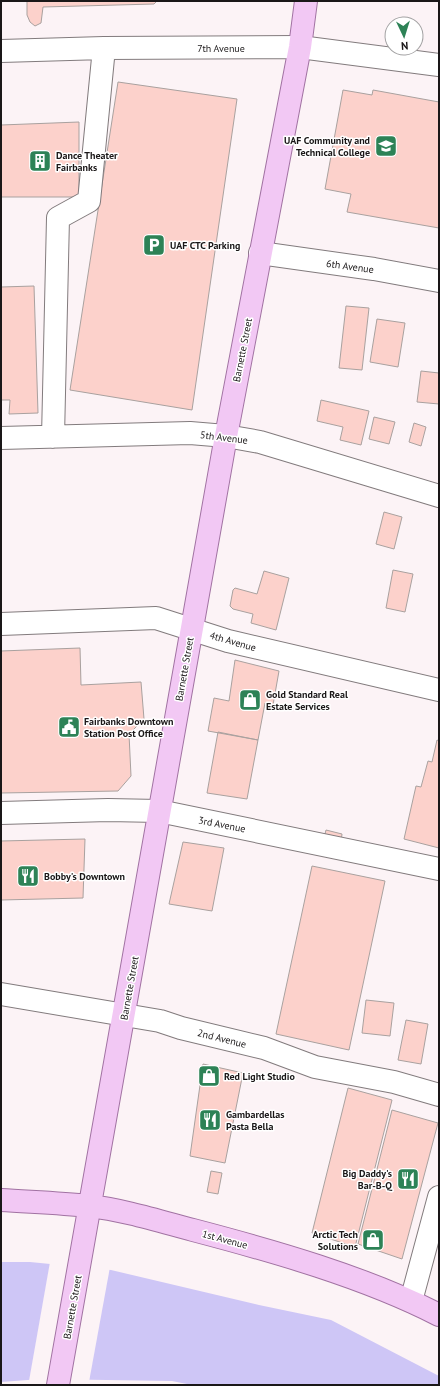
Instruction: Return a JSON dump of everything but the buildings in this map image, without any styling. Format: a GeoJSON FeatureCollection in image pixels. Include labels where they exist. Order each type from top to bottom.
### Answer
{"type":"FeatureCollection","features":[{"type":"Feature","properties":{"kind":"main road","name":"Barnette Street"},"geometry":{"type":"LineString","coordinates":[[58,1385],[226,436],[300,47],[306,1]]}},
{"type":"Feature","properties":{"kind":"main road","name":"1st Avenue"},"geometry":{"type":"LineString","coordinates":[[1,1200],[90,1206],[144,1218],[270,1251],[411,1301],[439,1316]]}},
{"type":"Feature","properties":{"kind":"street","name":"7th Avenue"},"geometry":{"type":"LineString","coordinates":[[1,51],[104,48],[300,47],[439,65]]}},
{"type":"Feature","properties":{"kind":"street"},"geometry":{"type":"LineString","coordinates":[[53,437],[58,218],[89,201],[104,48]]}},
{"type":"Feature","properties":{"kind":"street","name":"6th Avenue"},"geometry":{"type":"LineString","coordinates":[[260,253],[374,269],[439,281]]}},
{"type":"Feature","properties":{"kind":"street","name":"5th Avenue"},"geometry":{"type":"LineString","coordinates":[[1,438],[190,433],[226,436],[260,442],[439,496]]}},
{"type":"Feature","properties":{"kind":"street","name":"4th Avenue"},"geometry":{"type":"LineString","coordinates":[[1,624],[156,618],[192,628],[228,641],[439,690]]}},
{"type":"Feature","properties":{"kind":"street","name":"3rd Avenue"},"geometry":{"type":"LineString","coordinates":[[1,813],[108,810],[159,811],[439,869]]}},
{"type":"Feature","properties":{"kind":"street","name":"2nd Avenue"},"geometry":{"type":"LineString","coordinates":[[1,994],[160,1021],[181,1028],[264,1048],[315,1067],[394,1082],[439,1095]]}},
{"type":"Feature","properties":{"kind":"street"},"geometry":{"type":"LineString","coordinates":[[411,1301],[439,1197]]}},
{"type":"Feature","properties":{"kind":"shaded area"},"geometry":{"type":"Polygon","coordinates":[[[1,1262],[30,1262],[111,1270],[259,1305],[331,1320],[439,1376],[439,1385],[192,1385],[172,1381],[41,1379],[1,1382],[1,1262]]]}},
{"type":"Feature","properties":{"kind":"pier"},"geometry":{"type":"Polygon","coordinates":[[[50,1262],[110,1267],[89,1382],[29,1381],[50,1262]]]}},
{"type":"Feature","properties":{"kind":"place","name":"UAF Community and Technical College"},"geometry":{"type":"Point","coordinates":[386,146]}},
{"type":"Feature","properties":{"kind":"place","name":"Dance Theater Fairbanks"},"geometry":{"type":"Point","coordinates":[40,161]}},
{"type":"Feature","properties":{"kind":"place","name":"UAF CTC Parking"},"geometry":{"type":"Point","coordinates":[154,245]}},
{"type":"Feature","properties":{"kind":"place","name":"Gold Standard Real Estate Services"},"geometry":{"type":"Point","coordinates":[250,700]}},
{"type":"Feature","properties":{"kind":"place","name":"Fairbanks Downtown Station Post Office"},"geometry":{"type":"Point","coordinates":[69,727]}},
{"type":"Feature","properties":{"kind":"place","name":"Bobby's Downtown"},"geometry":{"type":"Point","coordinates":[28,876]}},
{"type":"Feature","properties":{"kind":"place","name":"Red Light Studio"},"geometry":{"type":"Point","coordinates":[209,1076]}},
{"type":"Feature","properties":{"kind":"place","name":"Gambardellas Pasta Bella"},"geometry":{"type":"Point","coordinates":[210,1120]}},
{"type":"Feature","properties":{"kind":"place","name":"Big Daddy's Bar-B-Q"},"geometry":{"type":"Point","coordinates":[408,1179]}},
{"type":"Feature","properties":{"kind":"place","name":"Arctic Tech Solutions"},"geometry":{"type":"Point","coordinates":[373,1240]}}]}
